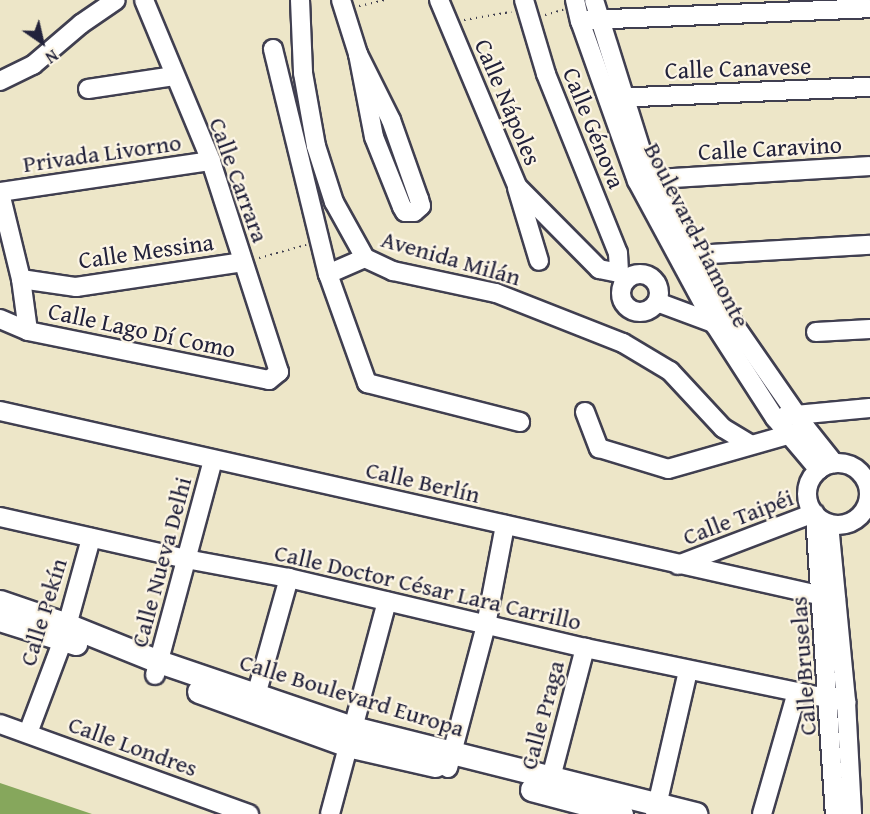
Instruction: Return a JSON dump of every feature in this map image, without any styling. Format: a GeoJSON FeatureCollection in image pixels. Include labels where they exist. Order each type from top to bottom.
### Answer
{"type":"FeatureCollection","features":[{"type":"Feature","properties":{"kind":"main road","name":"Calle Boulevard Europa"},"geometry":{"type":"LineString","coordinates":[[6,613],[65,632],[157,669],[351,737],[656,810],[696,814]]}},
{"type":"Feature","properties":{"kind":"main road","name":"Calle Boulevard Europa"},"geometry":{"type":"LineString","coordinates":[[549,786],[622,814]]}},
{"type":"Feature","properties":{"kind":"street"},"geometry":{"type":"LineString","coordinates":[[0,81],[33,65],[81,24],[116,0]]}},
{"type":"Feature","properties":{"kind":"street","name":"Calle Carrara"},"geometry":{"type":"LineString","coordinates":[[144,0],[211,161],[279,372],[275,378]]}},
{"type":"Feature","properties":{"kind":"street","name":"Avenida Milán"},"geometry":{"type":"LineString","coordinates":[[300,0],[308,148],[365,258],[393,271],[496,293],[623,343],[670,370],[723,428],[750,444]]}},
{"type":"Feature","properties":{"kind":"street"},"geometry":{"type":"LineString","coordinates":[[323,0],[342,4],[358,54],[374,137],[402,207],[405,212],[414,212],[421,206],[392,120],[358,54]]}},
{"type":"Feature","properties":{"kind":"street","name":"Calle Nápoles"},"geometry":{"type":"LineString","coordinates":[[440,0],[517,186],[599,269],[623,276],[637,274],[649,276],[657,284],[657,302]]}},
{"type":"Feature","properties":{"kind":"street","name":"Calle Génova"},"geometry":{"type":"LineString","coordinates":[[524,0],[546,75],[618,253],[623,276]]}},
{"type":"Feature","properties":{"kind":"street","name":"Boulevard Piamonte"},"geometry":{"type":"LineString","coordinates":[[575,0],[580,21],[616,98]]}},
{"type":"Feature","properties":{"kind":"street","name":"Boulevard Piamonte"},"geometry":{"type":"LineString","coordinates":[[594,0],[616,98],[644,180],[775,418],[788,436],[826,466]]}},
{"type":"Feature","properties":{"kind":"street"},"geometry":{"type":"LineString","coordinates":[[580,21],[796,6],[870,8]]}},
{"type":"Feature","properties":{"kind":"street"},"geometry":{"type":"LineString","coordinates":[[273,49],[308,148],[320,242],[328,274],[366,383],[520,422]]}},
{"type":"Feature","properties":{"kind":"street"},"geometry":{"type":"LineString","coordinates":[[88,89],[174,76]]}},
{"type":"Feature","properties":{"kind":"street","name":"Calle Canavese"},"geometry":{"type":"LineString","coordinates":[[616,98],[870,87]]}},
{"type":"Feature","properties":{"kind":"street","name":"Privada Livorno"},"geometry":{"type":"LineString","coordinates":[[0,192],[211,161]]}},
{"type":"Feature","properties":{"kind":"street","name":"Calle Caravino"},"geometry":{"type":"LineString","coordinates":[[644,180],[870,166]]}},
{"type":"Feature","properties":{"kind":"street"},"geometry":{"type":"LineString","coordinates":[[517,186],[539,261]]}},
{"type":"Feature","properties":{"kind":"street"},"geometry":{"type":"LineString","coordinates":[[0,192],[21,279],[28,331]]}},
{"type":"Feature","properties":{"kind":"street"},"geometry":{"type":"LineString","coordinates":[[687,258],[870,245]]}},
{"type":"Feature","properties":{"kind":"street"},"geometry":{"type":"LineString","coordinates":[[328,274],[365,258]]}},
{"type":"Feature","properties":{"kind":"street","name":"Calle Messina"},"geometry":{"type":"LineString","coordinates":[[21,279],[76,287],[243,262]]}},
{"type":"Feature","properties":{"kind":"street"},"geometry":{"type":"LineString","coordinates":[[623,276],[622,298],[629,308],[641,312],[653,307],[657,302],[724,324]]}},
{"type":"Feature","properties":{"kind":"street","name":"Calle Lago Dí Como"},"geometry":{"type":"LineString","coordinates":[[0,319],[28,331],[269,380],[275,378]]}},
{"type":"Feature","properties":{"kind":"street","name":"Boulevard Piamonte"},"geometry":{"type":"LineString","coordinates":[[724,324],[806,428],[826,466]]}},
{"type":"Feature","properties":{"kind":"street"},"geometry":{"type":"LineString","coordinates":[[816,332],[870,329]]}},
{"type":"Feature","properties":{"kind":"street"},"geometry":{"type":"LineString","coordinates":[[775,418],[795,413],[870,408]]}},
{"type":"Feature","properties":{"kind":"street","name":"Calle Berlín"},"geometry":{"type":"LineString","coordinates":[[0,411],[829,599]]}},
{"type":"Feature","properties":{"kind":"street"},"geometry":{"type":"LineString","coordinates":[[585,412],[599,448],[668,469],[750,444],[788,436],[806,428]]}},
{"type":"Feature","properties":{"kind":"street","name":"Calle Nueva Delhi"},"geometry":{"type":"LineString","coordinates":[[157,669],[213,460]]}},
{"type":"Feature","properties":{"kind":"street"},"geometry":{"type":"LineString","coordinates":[[852,465],[865,477],[868,501],[846,524],[819,517],[807,496],[808,487],[826,466],[852,465]]}},
{"type":"Feature","properties":{"kind":"street","name":"Calle Doctor César Lara Carrillo"},"geometry":{"type":"LineString","coordinates":[[0,517],[186,559],[289,578],[688,671],[838,700]]}},
{"type":"Feature","properties":{"kind":"street","name":"Calle Taipéi"},"geometry":{"type":"LineString","coordinates":[[678,566],[819,517]]}},
{"type":"Feature","properties":{"kind":"street","name":"Calle Bruselas"},"geometry":{"type":"LineString","coordinates":[[819,517],[852,814]]}},
{"type":"Feature","properties":{"kind":"street"},"geometry":{"type":"LineString","coordinates":[[450,762],[486,625],[505,525]]}},
{"type":"Feature","properties":{"kind":"street","name":"Calle Pekín"},"geometry":{"type":"LineString","coordinates":[[28,733],[65,632],[91,538]]}},
{"type":"Feature","properties":{"kind":"street"},"geometry":{"type":"LineString","coordinates":[[254,703],[289,578]]}},
{"type":"Feature","properties":{"kind":"street"},"geometry":{"type":"LineString","coordinates":[[330,814],[387,602]]}},
{"type":"Feature","properties":{"kind":"street","name":"Calle Praga"},"geometry":{"type":"LineString","coordinates":[[549,786],[585,648]]}},
{"type":"Feature","properties":{"kind":"street"},"geometry":{"type":"LineString","coordinates":[[656,810],[688,671]]}},
{"type":"Feature","properties":{"kind":"street"},"geometry":{"type":"LineString","coordinates":[[762,814],[797,692]]}},
{"type":"Feature","properties":{"kind":"street","name":"Calle Bruselas"},"geometry":{"type":"LineString","coordinates":[[835,814],[838,700]]}},
{"type":"Feature","properties":{"kind":"street","name":"Calle Londres"},"geometry":{"type":"LineString","coordinates":[[0,724],[249,814]]}},
{"type":"Feature","properties":{"kind":"path"},"geometry":{"type":"LineString","coordinates":[[342,4],[385,0]]}},
{"type":"Feature","properties":{"kind":"path"},"geometry":{"type":"LineString","coordinates":[[243,262],[320,242]]}},
{"type":"Feature","properties":{"kind":"green space"},"geometry":{"type":"Polygon","coordinates":[[[0,783],[92,814],[0,814],[0,783]]]}}]}
